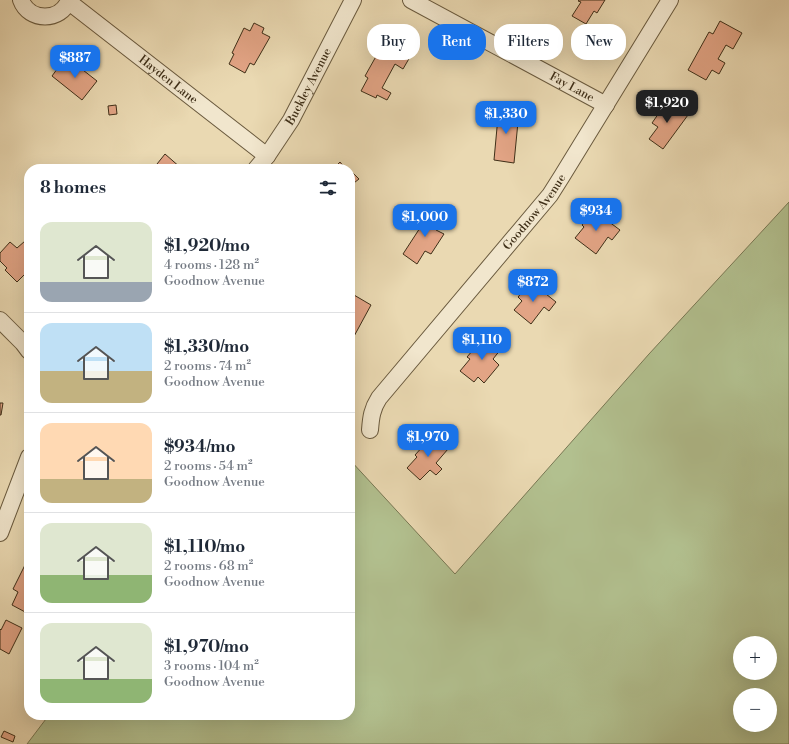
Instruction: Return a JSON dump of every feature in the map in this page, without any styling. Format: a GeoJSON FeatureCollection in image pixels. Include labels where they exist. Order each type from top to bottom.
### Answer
{"type":"FeatureCollection","features":[{"type":"Feature","properties":{"kind":"street","name":"Hayden Lane"},"geometry":{"type":"LineString","coordinates":[[21,0],[27,10],[34,15],[42,17],[50,17],[58,14],[64,9],[69,1],[267,156]]}},
{"type":"Feature","properties":{"kind":"street","name":"Buckley Avenue"},"geometry":{"type":"LineString","coordinates":[[260,164],[292,120],[353,0]]}},
{"type":"Feature","properties":{"kind":"street","name":"Fay Lane"},"geometry":{"type":"LineString","coordinates":[[411,0],[606,105]]}},
{"type":"Feature","properties":{"kind":"street","name":"Goodnow Avenue"},"geometry":{"type":"LineString","coordinates":[[370,430],[372,414],[379,398],[550,195],[670,0]]}},
{"type":"Feature","properties":{"kind":"street"},"geometry":{"type":"LineString","coordinates":[[0,320],[24,344]]}},
{"type":"Feature","properties":{"kind":"street"},"geometry":{"type":"LineString","coordinates":[[0,533],[24,470]]}},
{"type":"Feature","properties":{"kind":"green space"},"geometry":{"type":"Polygon","coordinates":[[[789,202],[789,744],[27,744],[45,720],[355,720],[355,465],[455,574],[649,354],[789,202]]]}},
{"type":"Feature","properties":{"kind":"building"},"geometry":{"type":"Polygon","coordinates":[[[605,0],[597,13],[594,11],[586,24],[572,16],[581,2],[578,1],[605,0]]]}},
{"type":"Feature","properties":{"kind":"building"},"geometry":{"type":"Polygon","coordinates":[[[720,21],[742,33],[733,49],[726,45],[718,59],[725,63],[719,74],[712,70],[706,80],[688,70],[709,32],[713,34],[720,21]]]}},
{"type":"Feature","properties":{"kind":"building"},"geometry":{"type":"Polygon","coordinates":[[[254,23],[264,28],[262,33],[270,37],[254,65],[250,63],[245,73],[229,64],[234,54],[232,53],[244,28],[250,31],[254,23]]]}},
{"type":"Feature","properties":{"kind":"building"},"geometry":{"type":"Polygon","coordinates":[[[374,60],[408,60],[403,69],[395,64],[382,88],[391,93],[387,100],[377,95],[376,98],[361,91],[368,78],[365,76],[374,60]]]}},
{"type":"Feature","properties":{"kind":"building"},"geometry":{"type":"Polygon","coordinates":[[[63,61],[71,67],[74,63],[97,81],[82,100],[52,76],[63,61]]]}},
{"type":"Feature","properties":{"kind":"building"},"geometry":{"type":"Polygon","coordinates":[[[668,100],[688,115],[663,149],[649,139],[658,127],[652,123],[668,100]]]}},
{"type":"Feature","properties":{"kind":"building"},"geometry":{"type":"Polygon","coordinates":[[[116,105],[117,114],[109,115],[108,106],[116,105]]]}},
{"type":"Feature","properties":{"kind":"building"},"geometry":{"type":"Polygon","coordinates":[[[499,106],[516,107],[514,122],[518,122],[514,163],[494,160],[499,106]]]}},
{"type":"Feature","properties":{"kind":"building"},"geometry":{"type":"Polygon","coordinates":[[[165,154],[176,164],[157,164],[165,154]]]}},
{"type":"Feature","properties":{"kind":"building"},"geometry":{"type":"Polygon","coordinates":[[[355,175],[359,179],[355,182],[355,175]]]}},
{"type":"Feature","properties":{"kind":"building"},"geometry":{"type":"Polygon","coordinates":[[[593,210],[620,230],[612,240],[608,237],[596,254],[575,238],[584,227],[582,225],[593,210]]]}},
{"type":"Feature","properties":{"kind":"building"},"geometry":{"type":"Polygon","coordinates":[[[431,211],[444,219],[436,230],[444,234],[431,254],[425,251],[417,264],[403,254],[431,211]]]}},
{"type":"Feature","properties":{"kind":"building"},"geometry":{"type":"Polygon","coordinates":[[[10,242],[17,248],[24,242],[24,275],[17,282],[5,270],[7,268],[0,261],[0,253],[10,242]]]}},
{"type":"Feature","properties":{"kind":"building"},"geometry":{"type":"Polygon","coordinates":[[[531,282],[556,302],[549,311],[544,307],[531,324],[514,310],[522,301],[518,297],[531,282]]]}},
{"type":"Feature","properties":{"kind":"building"},"geometry":{"type":"Polygon","coordinates":[[[355,296],[371,305],[355,334],[355,296]]]}},
{"type":"Feature","properties":{"kind":"building"},"geometry":{"type":"Polygon","coordinates":[[[485,336],[501,349],[493,359],[499,365],[484,383],[478,377],[474,382],[460,371],[470,359],[467,357],[485,336]]]}},
{"type":"Feature","properties":{"kind":"building"},"geometry":{"type":"Polygon","coordinates":[[[0,403],[3,403],[1,415],[0,415],[0,403]]]}},
{"type":"Feature","properties":{"kind":"building"},"geometry":{"type":"Polygon","coordinates":[[[433,435],[448,449],[436,463],[442,469],[436,475],[430,470],[420,480],[407,468],[417,457],[415,455],[433,435]]]}},
{"type":"Feature","properties":{"kind":"building"},"geometry":{"type":"Polygon","coordinates":[[[24,567],[24,611],[12,605],[18,592],[13,589],[24,567]]]}},
{"type":"Feature","properties":{"kind":"building"},"geometry":{"type":"Polygon","coordinates":[[[6,620],[22,628],[9,654],[0,649],[0,629],[1,630],[6,620]]]}},
{"type":"Feature","properties":{"kind":"building"},"geometry":{"type":"Polygon","coordinates":[[[4,731],[15,736],[13,742],[1,737],[4,731]]]}}]}
